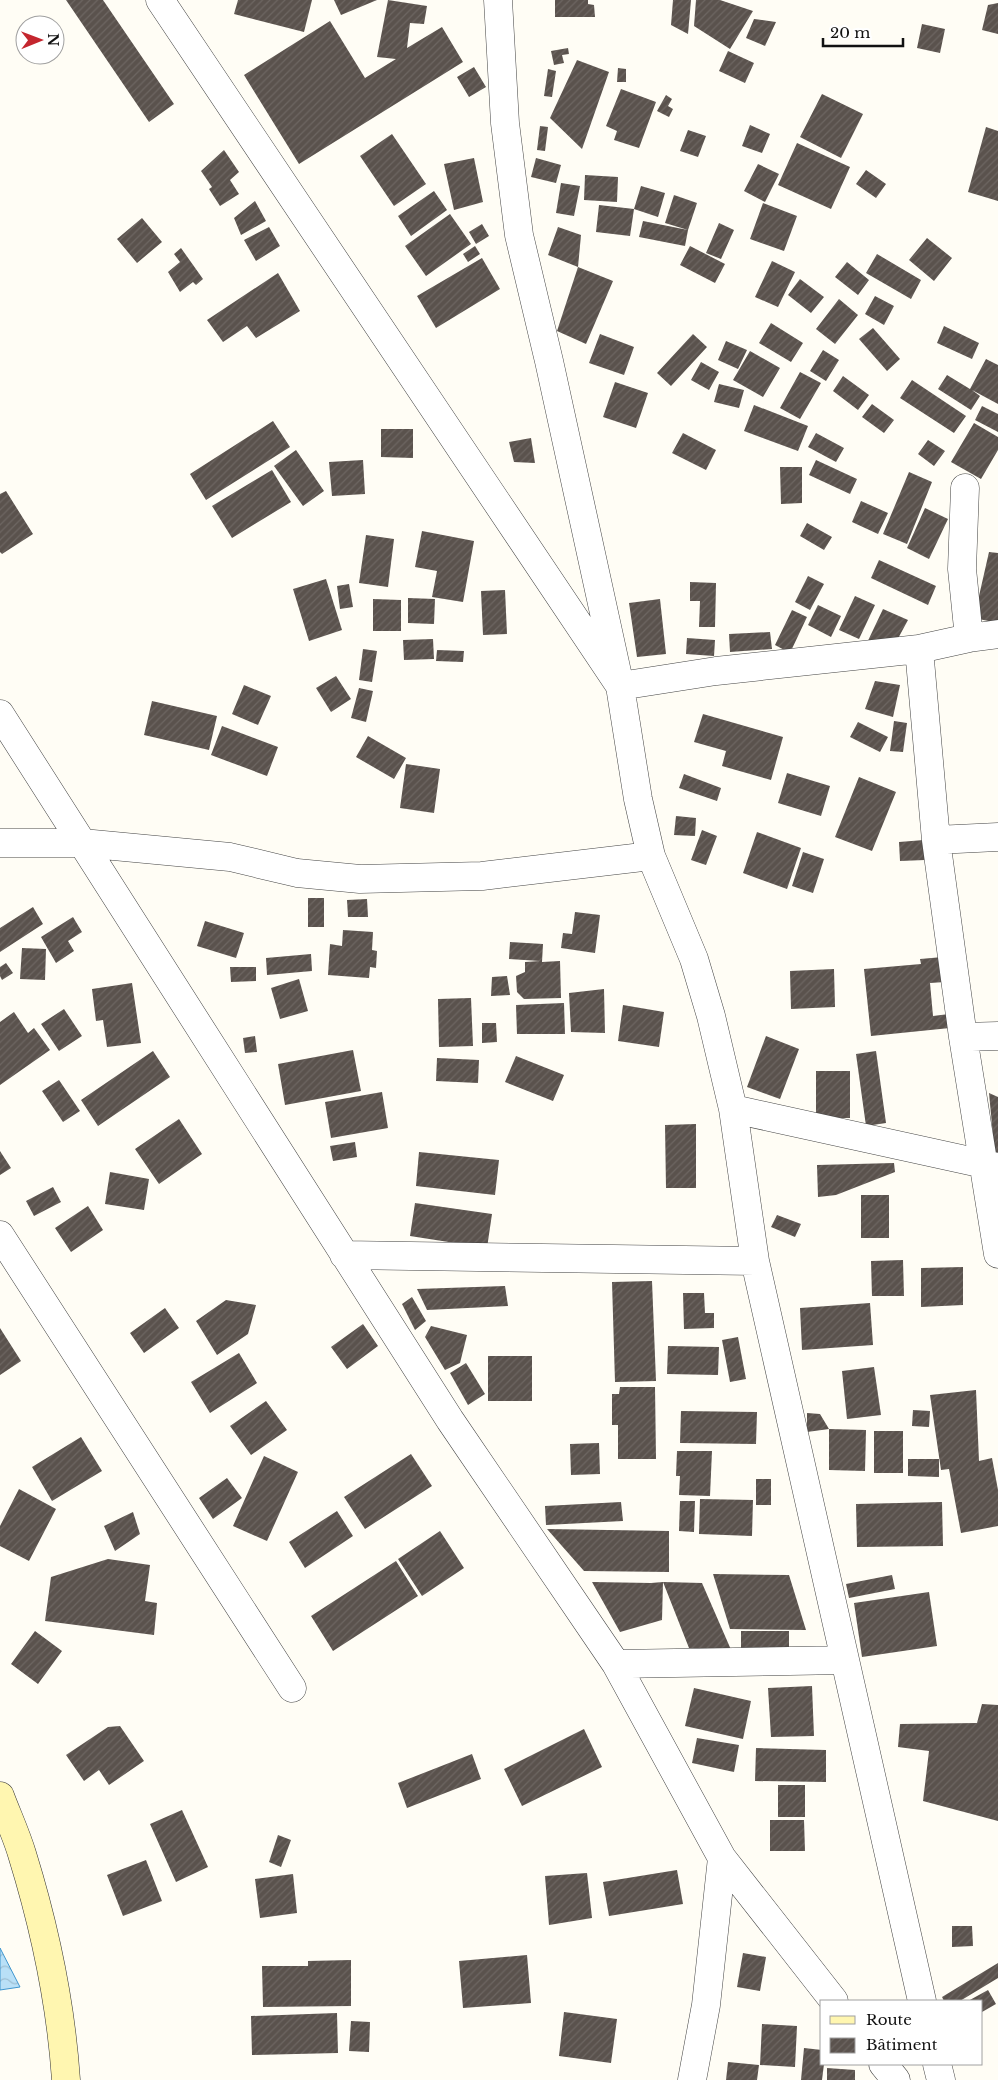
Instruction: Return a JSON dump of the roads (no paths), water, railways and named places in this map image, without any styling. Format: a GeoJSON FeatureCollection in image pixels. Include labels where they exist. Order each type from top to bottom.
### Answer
{"type":"FeatureCollection","features":[{"type":"Feature","properties":{"kind":"street"},"geometry":{"type":"LineString","coordinates":[[160,0],[620,686]]}},
{"type":"Feature","properties":{"kind":"street"},"geometry":{"type":"LineString","coordinates":[[498,0],[505,123],[519,235],[550,361],[620,686],[638,799],[651,856],[694,959],[711,1016],[734,1109],[755,1261],[922,2000]]}},
{"type":"Feature","properties":{"kind":"street"},"geometry":{"type":"LineString","coordinates":[[964,488],[962,569],[969,638]]}},
{"type":"Feature","properties":{"kind":"street"},"geometry":{"type":"LineString","coordinates":[[620,686],[716,671],[918,649],[998,634]]}},
{"type":"Feature","properties":{"kind":"street"},"geometry":{"type":"LineString","coordinates":[[918,649],[936,840],[964,1037],[991,1166],[998,1254]]}},
{"type":"Feature","properties":{"kind":"street"},"geometry":{"type":"LineString","coordinates":[[0,714],[450,1420],[616,1664],[722,1858],[833,2000]]}},
{"type":"Feature","properties":{"kind":"street"},"geometry":{"type":"LineString","coordinates":[[936,840],[998,837]]}},
{"type":"Feature","properties":{"kind":"street"},"geometry":{"type":"LineString","coordinates":[[0,842],[82,843],[230,857],[297,873],[360,879],[482,876],[651,856]]}},
{"type":"Feature","properties":{"kind":"street"},"geometry":{"type":"LineString","coordinates":[[964,1037],[998,1036]]}},
{"type":"Feature","properties":{"kind":"street"},"geometry":{"type":"LineString","coordinates":[[734,1109],[991,1166]]}},
{"type":"Feature","properties":{"kind":"street"},"geometry":{"type":"LineString","coordinates":[[0,1235],[292,1688]]}},
{"type":"Feature","properties":{"kind":"street"},"geometry":{"type":"LineString","coordinates":[[344,1255],[755,1261]]}},
{"type":"Feature","properties":{"kind":"street"},"geometry":{"type":"LineString","coordinates":[[616,1664],[844,1660]]}},
{"type":"Feature","properties":{"kind":"street"},"geometry":{"type":"LineString","coordinates":[[0,1796],[22,1853],[44,1940],[59,2016],[66,2080]]}},
{"type":"Feature","properties":{"kind":"street"},"geometry":{"type":"LineString","coordinates":[[692,2080],[706,2005],[722,1858]]}},
{"type":"Feature","properties":{"kind":"street"},"geometry":{"type":"LineString","coordinates":[[884,2065],[896,2080]]}},
{"type":"Feature","properties":{"kind":"street"},"geometry":{"type":"LineString","coordinates":[[937,2065],[940,2080]]}},
{"type":"Feature","properties":{"kind":"water"},"geometry":{"type":"Polygon","coordinates":[[[0,1948],[20,1987],[0,1990],[0,1948]]]}}]}
